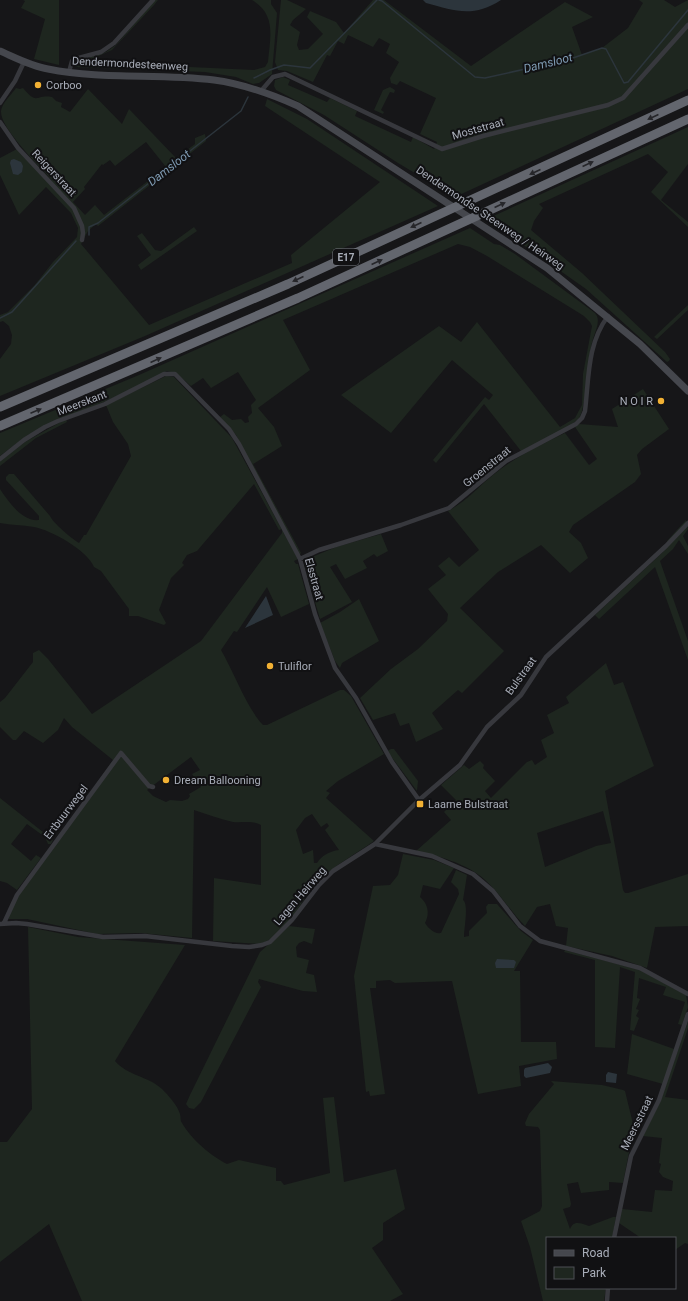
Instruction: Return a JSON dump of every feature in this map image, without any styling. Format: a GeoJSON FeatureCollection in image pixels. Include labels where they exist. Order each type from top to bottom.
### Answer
{"type":"FeatureCollection","features":[{"type":"Feature","properties":{"kind":"highway","name":"E17"},"geometry":{"type":"LineString","coordinates":[[0,407],[288,284],[688,100]]}},
{"type":"Feature","properties":{"kind":"highway","name":"E17"},"geometry":{"type":"LineString","coordinates":[[0,426],[298,298],[688,119]]}},
{"type":"Feature","properties":{"kind":"main road","name":"Dendermondesteenweg"},"geometry":{"type":"LineString","coordinates":[[0,51],[24,62],[48,69],[96,75],[197,78],[235,84],[261,91]]}},
{"type":"Feature","properties":{"kind":"main road","name":"Dendermondse Steenweg / Heirweg"},"geometry":{"type":"LineString","coordinates":[[261,91],[298,106],[547,268],[608,316],[640,344],[688,391]]}},
{"type":"Feature","properties":{"kind":"street"},"geometry":{"type":"LineString","coordinates":[[68,72],[72,60],[101,52],[114,43],[153,0]]}},
{"type":"Feature","properties":{"kind":"street","name":"Moststraat"},"geometry":{"type":"LineString","coordinates":[[261,91],[273,77],[285,74],[442,149],[482,136],[608,105],[623,98],[688,25]]}},
{"type":"Feature","properties":{"kind":"street"},"geometry":{"type":"LineString","coordinates":[[0,103],[15,81],[24,62]]}},
{"type":"Feature","properties":{"kind":"street","name":"Reigerstraat"},"geometry":{"type":"LineString","coordinates":[[0,122],[18,148],[74,208],[82,226],[82,240]]}},
{"type":"Feature","properties":{"kind":"street","name":"Groenstraat"},"geometry":{"type":"LineString","coordinates":[[300,558],[319,550],[401,525],[449,508],[506,461],[576,424],[582,418],[585,411],[592,346],[600,327],[608,316]]}},
{"type":"Feature","properties":{"kind":"street","name":"Meerskant"},"geometry":{"type":"LineString","coordinates":[[0,459],[24,440],[58,421],[105,404],[164,374],[175,374]]}},
{"type":"Feature","properties":{"kind":"street","name":"Elsstraat"},"geometry":{"type":"LineString","coordinates":[[175,374],[234,436],[300,558],[315,614],[335,668],[356,698],[392,762],[419,800]]}},
{"type":"Feature","properties":{"kind":"street","name":"Bulstraat"},"geometry":{"type":"LineString","coordinates":[[375,844],[419,800],[460,765],[487,728],[521,695],[546,657],[666,546],[688,523]]}},
{"type":"Feature","properties":{"kind":"street","name":"Ertbuurwegel"},"geometry":{"type":"LineString","coordinates":[[2,924],[17,895],[121,754],[149,786],[153,787]]}},
{"type":"Feature","properties":{"kind":"street"},"geometry":{"type":"LineString","coordinates":[[375,844],[432,856],[473,874],[493,892],[520,926],[540,941],[640,968],[688,994]]}},
{"type":"Feature","properties":{"kind":"street","name":"Lagen Heirweg"},"geometry":{"type":"LineString","coordinates":[[2,924],[27,924],[90,936],[145,936],[206,944],[256,947],[267,944],[282,931],[319,885],[334,871],[375,844]]}},
{"type":"Feature","properties":{"kind":"street","name":"Meersstraat"},"geometry":{"type":"LineString","coordinates":[[614,1237],[630,1156],[659,1100],[688,1016]]}},
{"type":"Feature","properties":{"kind":"street"},"geometry":{"type":"LineString","coordinates":[[607,1301],[608,1289]]}},
{"type":"Feature","properties":{"kind":"green space"},"geometry":{"type":"Polygon","coordinates":[[[23,0],[59,0],[59,65],[34,59],[45,19],[21,8],[25,1],[23,0]]]}},
{"type":"Feature","properties":{"kind":"green space"},"geometry":{"type":"Polygon","coordinates":[[[155,0],[158,0],[112,50],[85,62],[84,65],[254,70],[265,67],[268,62],[270,36],[269,20],[260,6],[252,0],[271,0],[271,4],[277,13],[272,74],[259,83],[253,84],[236,77],[205,72],[75,67],[73,63],[106,52],[116,45],[155,0]]]}},
{"type":"Feature","properties":{"kind":"green space"},"geometry":{"type":"Polygon","coordinates":[[[281,0],[287,0],[306,9],[293,20],[290,25],[300,32],[297,45],[299,50],[308,49],[323,34],[307,17],[310,11],[336,22],[344,33],[373,0],[384,0],[471,66],[565,2],[593,17],[572,27],[582,55],[602,48],[628,28],[643,3],[639,0],[664,0],[675,7],[688,0],[688,89],[455,197],[398,163],[324,115],[276,90],[274,86],[275,80],[283,77],[290,80],[288,85],[327,102],[330,98],[357,111],[355,116],[411,142],[413,137],[434,149],[437,142],[420,134],[436,98],[400,81],[397,85],[391,83],[390,78],[399,62],[386,53],[390,44],[379,38],[373,47],[348,35],[344,44],[338,41],[330,56],[327,55],[313,82],[287,71],[278,70],[275,62],[281,0]]]}},
{"type":"Feature","properties":{"kind":"green space"},"geometry":{"type":"Polygon","coordinates":[[[390,87],[395,90],[394,93],[390,92],[381,110],[384,112],[383,114],[374,110],[383,90],[390,87]]]}},
{"type":"Feature","properties":{"kind":"green space"},"geometry":{"type":"Polygon","coordinates":[[[16,88],[23,88],[31,97],[34,98],[46,96],[52,97],[56,101],[62,103],[61,107],[70,112],[88,89],[122,124],[129,109],[176,158],[195,144],[195,138],[205,134],[206,141],[98,226],[96,224],[88,231],[81,244],[149,325],[292,263],[291,255],[380,182],[265,106],[267,99],[307,119],[438,206],[145,336],[0,396],[0,359],[11,344],[12,335],[9,326],[3,321],[0,322],[0,315],[8,312],[34,286],[53,262],[77,237],[78,228],[71,213],[46,187],[19,215],[0,175],[0,158],[17,149],[49,183],[52,180],[30,157],[14,137],[2,118],[2,108],[16,88]],[[146,142],[115,166],[110,160],[103,165],[102,164],[84,187],[85,189],[73,202],[85,215],[95,205],[104,215],[166,167],[146,142]]]}},
{"type":"Feature","properties":{"kind":"green space"},"geometry":{"type":"Polygon","coordinates":[[[688,127],[688,164],[661,200],[688,222],[688,227],[651,192],[668,172],[648,154],[539,204],[543,208],[534,221],[531,230],[582,273],[665,352],[670,359],[667,362],[586,289],[515,239],[514,234],[489,218],[688,127]]]}},
{"type":"Feature","properties":{"kind":"green space"},"geometry":{"type":"Polygon","coordinates":[[[194,227],[197,231],[141,270],[138,265],[151,255],[137,236],[142,233],[155,250],[161,251],[194,227]]]}},
{"type":"Feature","properties":{"kind":"green space"},"geometry":{"type":"Polygon","coordinates":[[[470,228],[494,244],[500,245],[515,254],[595,313],[598,319],[590,355],[584,404],[579,418],[568,427],[521,451],[484,404],[436,463],[433,460],[485,397],[489,400],[493,395],[452,360],[391,433],[341,395],[439,326],[461,342],[477,322],[560,427],[575,418],[582,405],[583,374],[592,326],[590,322],[584,316],[487,256],[470,247],[458,244],[283,320],[310,370],[258,408],[274,427],[282,446],[253,464],[301,553],[299,555],[236,435],[220,417],[224,414],[232,420],[241,419],[245,423],[249,422],[248,417],[252,413],[251,405],[256,400],[238,372],[211,388],[203,378],[191,386],[177,374],[167,371],[122,394],[28,435],[0,456],[0,433],[139,375],[470,228]]]}},
{"type":"Feature","properties":{"kind":"green space"},"geometry":{"type":"Polygon","coordinates":[[[688,305],[688,310],[657,339],[654,337],[688,305]]]}},
{"type":"Feature","properties":{"kind":"green space"},"geometry":{"type":"Polygon","coordinates":[[[166,376],[174,377],[232,438],[282,529],[279,530],[254,484],[197,551],[187,555],[182,563],[184,565],[171,578],[159,610],[166,623],[164,625],[138,616],[129,616],[129,609],[101,571],[94,567],[84,554],[59,536],[30,526],[0,523],[0,489],[11,505],[21,514],[33,520],[39,520],[39,516],[6,480],[6,477],[9,474],[14,474],[55,523],[79,543],[84,535],[86,535],[131,456],[128,444],[113,422],[106,405],[166,376]]]}},
{"type":"Feature","properties":{"kind":"green space"},"geometry":{"type":"Polygon","coordinates":[[[643,389],[669,429],[642,449],[637,455],[641,474],[635,482],[573,525],[569,532],[581,543],[588,558],[570,573],[541,545],[498,572],[460,608],[504,651],[462,693],[458,690],[432,713],[443,729],[416,742],[409,723],[400,726],[395,713],[373,720],[360,698],[391,669],[418,649],[447,621],[448,614],[428,589],[446,575],[438,566],[449,557],[459,567],[479,550],[448,511],[461,503],[493,475],[519,457],[565,433],[589,465],[597,459],[575,427],[579,424],[618,427],[612,409],[643,389]]]}},
{"type":"Feature","properties":{"kind":"green space"},"geometry":{"type":"Polygon","coordinates":[[[66,419],[67,422],[36,438],[0,466],[0,461],[25,442],[66,419]]]}},
{"type":"Feature","properties":{"kind":"green space"},"geometry":{"type":"Polygon","coordinates":[[[686,520],[688,529],[683,536],[688,546],[688,554],[679,540],[673,549],[660,561],[688,641],[688,660],[655,567],[599,619],[595,615],[662,553],[670,544],[667,541],[686,520]]]}},
{"type":"Feature","properties":{"kind":"green space"},"geometry":{"type":"Polygon","coordinates":[[[282,530],[298,559],[294,561],[298,564],[309,604],[281,617],[267,587],[237,632],[234,631],[221,650],[251,709],[263,725],[267,725],[340,690],[344,690],[351,696],[384,754],[338,781],[326,791],[330,793],[326,798],[374,841],[326,874],[313,888],[286,925],[270,939],[260,944],[213,941],[214,878],[261,885],[261,825],[251,822],[233,822],[194,810],[192,938],[141,933],[97,934],[27,919],[9,919],[8,917],[19,895],[113,760],[72,727],[64,718],[58,730],[43,743],[24,731],[16,740],[13,740],[0,727],[0,702],[5,698],[33,662],[33,653],[39,650],[48,659],[92,714],[201,641],[282,533],[282,530]],[[191,757],[147,790],[153,796],[166,802],[170,800],[182,801],[188,799],[190,796],[189,794],[201,787],[192,774],[200,770],[191,757]],[[312,814],[305,818],[296,830],[303,854],[313,850],[314,863],[317,863],[326,854],[339,850],[325,830],[329,826],[327,823],[321,827],[312,814]]]}},
{"type":"Feature","properties":{"kind":"green space"},"geometry":{"type":"Polygon","coordinates":[[[381,534],[388,551],[377,557],[374,554],[363,561],[367,568],[345,579],[336,564],[330,567],[352,602],[320,619],[304,564],[305,560],[336,547],[381,534]]]}},
{"type":"Feature","properties":{"kind":"green space"},"geometry":{"type":"Polygon","coordinates":[[[359,599],[379,641],[342,663],[340,668],[335,661],[320,623],[359,599]]]}},
{"type":"Feature","properties":{"kind":"green space"},"geometry":{"type":"Polygon","coordinates":[[[606,663],[614,685],[623,682],[654,766],[605,791],[623,890],[625,893],[688,874],[688,926],[655,927],[647,968],[612,956],[566,946],[568,928],[556,926],[550,904],[537,907],[525,926],[495,890],[477,873],[452,861],[416,851],[451,820],[444,812],[456,800],[441,785],[464,765],[469,769],[480,761],[484,765],[483,768],[495,781],[485,791],[491,798],[527,762],[532,760],[535,765],[547,757],[541,740],[554,733],[547,715],[569,703],[566,697],[606,663]],[[603,811],[537,833],[545,867],[596,846],[611,843],[603,811]]]}},
{"type":"Feature","properties":{"kind":"green space"},"geometry":{"type":"Polygon","coordinates":[[[394,749],[418,781],[417,791],[387,751],[394,749]]]}},
{"type":"Feature","properties":{"kind":"green space"},"geometry":{"type":"Polygon","coordinates":[[[0,798],[53,840],[51,844],[48,844],[45,837],[27,824],[11,844],[31,861],[36,855],[41,858],[17,890],[7,883],[0,881],[0,798]]]}},
{"type":"Feature","properties":{"kind":"green space"},"geometry":{"type":"Polygon","coordinates":[[[403,854],[434,860],[454,868],[440,889],[423,885],[420,897],[425,903],[428,912],[425,923],[432,931],[441,933],[459,894],[458,889],[451,882],[456,870],[467,875],[463,900],[466,906],[464,937],[469,936],[469,931],[487,913],[486,907],[488,904],[497,904],[521,931],[533,940],[514,971],[520,971],[521,1042],[556,1042],[557,1059],[519,1066],[521,1086],[478,1094],[452,981],[395,983],[390,980],[376,981],[376,988],[370,988],[385,1094],[370,1096],[369,1091],[366,1092],[354,976],[373,886],[390,885],[398,875],[403,854]]]}},
{"type":"Feature","properties":{"kind":"green space"},"geometry":{"type":"Polygon","coordinates":[[[289,926],[315,929],[312,944],[304,941],[299,943],[296,947],[297,957],[309,960],[306,973],[314,975],[317,992],[303,991],[259,979],[258,982],[261,987],[201,1102],[194,1109],[189,1108],[186,1104],[190,1095],[260,952],[289,926]]]}},
{"type":"Feature","properties":{"kind":"green space"},"geometry":{"type":"Polygon","coordinates":[[[28,927],[78,937],[185,945],[115,1061],[126,1070],[151,1081],[162,1089],[170,1097],[177,1108],[180,1114],[181,1122],[186,1129],[196,1141],[214,1156],[227,1164],[239,1160],[276,1168],[276,1181],[281,1181],[284,1185],[330,1173],[323,1098],[334,1097],[344,1182],[396,1169],[405,1209],[383,1223],[383,1240],[372,1248],[403,1294],[390,1301],[82,1301],[49,1224],[0,1262],[0,1142],[7,1142],[32,1109],[28,927]]]}},
{"type":"Feature","properties":{"kind":"green space"},"geometry":{"type":"Polygon","coordinates":[[[565,950],[640,970],[686,995],[688,1007],[682,1025],[678,1024],[685,1002],[663,995],[666,987],[639,978],[637,998],[640,999],[636,1009],[639,1010],[636,1016],[639,1018],[634,1031],[630,1030],[635,972],[620,967],[615,1048],[595,1047],[595,960],[564,952],[565,950]]]}},
{"type":"Feature","properties":{"kind":"green space"},"geometry":{"type":"Polygon","coordinates":[[[688,1021],[688,1028],[665,1097],[688,1100],[688,1244],[685,1243],[676,1249],[676,1237],[640,1237],[619,1223],[622,1209],[652,1212],[655,1190],[672,1191],[673,1181],[663,1177],[659,1172],[661,1164],[659,1163],[662,1138],[643,1136],[660,1102],[688,1021]]]}},
{"type":"Feature","properties":{"kind":"green space"},"geometry":{"type":"Polygon","coordinates":[[[632,1034],[674,1049],[663,1084],[627,1074],[632,1034]]]}},
{"type":"Feature","properties":{"kind":"green space"},"geometry":{"type":"Polygon","coordinates":[[[551,1081],[602,1085],[625,1091],[634,1128],[633,1133],[628,1134],[629,1152],[623,1183],[609,1182],[609,1190],[581,1193],[578,1182],[567,1184],[571,1204],[570,1207],[563,1209],[570,1229],[576,1223],[589,1226],[616,1217],[612,1237],[546,1237],[546,1289],[606,1289],[604,1301],[543,1301],[530,1247],[521,1221],[540,1211],[542,1206],[540,1130],[538,1127],[526,1126],[525,1123],[529,1114],[554,1084],[551,1081]]]}},
{"type":"Feature","properties":{"kind":"shaded area"},"geometry":{"type":"Polygon","coordinates":[[[423,0],[501,0],[482,9],[464,11],[436,6],[426,3],[423,0]]]}},
{"type":"Feature","properties":{"kind":"shaded area"},"geometry":{"type":"Polygon","coordinates":[[[14,159],[21,162],[23,166],[22,172],[18,175],[13,174],[10,163],[11,160],[14,159]]]}},
{"type":"Feature","properties":{"kind":"shaded area"},"geometry":{"type":"Polygon","coordinates":[[[266,596],[273,615],[245,628],[266,596]]]}},
{"type":"Feature","properties":{"kind":"shaded area"},"geometry":{"type":"Polygon","coordinates":[[[497,959],[514,960],[516,962],[514,968],[496,968],[495,963],[497,959]]]}},
{"type":"Feature","properties":{"kind":"shaded area"},"geometry":{"type":"Polygon","coordinates":[[[548,1063],[552,1067],[550,1073],[526,1078],[524,1076],[525,1068],[548,1063]]]}},
{"type":"Feature","properties":{"kind":"shaded area"},"geometry":{"type":"Polygon","coordinates":[[[608,1072],[617,1074],[616,1083],[606,1082],[606,1075],[608,1072]]]}},
{"type":"Feature","properties":{"kind":"waterway","name":"Damsloot"},"geometry":{"type":"LineString","coordinates":[[254,78],[284,65],[310,68],[377,0]]}},
{"type":"Feature","properties":{"kind":"waterway","name":"Damsloot"},"geometry":{"type":"LineString","coordinates":[[379,0],[475,77],[485,78],[570,59],[602,48],[606,49],[624,83],[628,82],[688,10]]}},
{"type":"Feature","properties":{"kind":"waterway","name":"Damsloot"},"geometry":{"type":"LineString","coordinates":[[89,235],[89,227],[98,223],[241,111],[248,97]]}},
{"type":"Feature","properties":{"kind":"waterway","name":"Damsloot"},"geometry":{"type":"LineString","coordinates":[[0,318],[12,312],[76,241]]}},
{"type":"Feature","properties":{"kind":"place","name":"Corboo"},"geometry":{"type":"Point","coordinates":[38,85]}},
{"type":"Feature","properties":{"kind":"place","name":"N O I R"},"geometry":{"type":"Point","coordinates":[661,401]}},
{"type":"Feature","properties":{"kind":"place","name":"Tuliflor"},"geometry":{"type":"Point","coordinates":[270,666]}},
{"type":"Feature","properties":{"kind":"place","name":"Dream Ballooning"},"geometry":{"type":"Point","coordinates":[166,780]}},
{"type":"Feature","properties":{"kind":"place","name":"Laarne Bulstraat"},"geometry":{"type":"Point","coordinates":[420,804]}}]}
